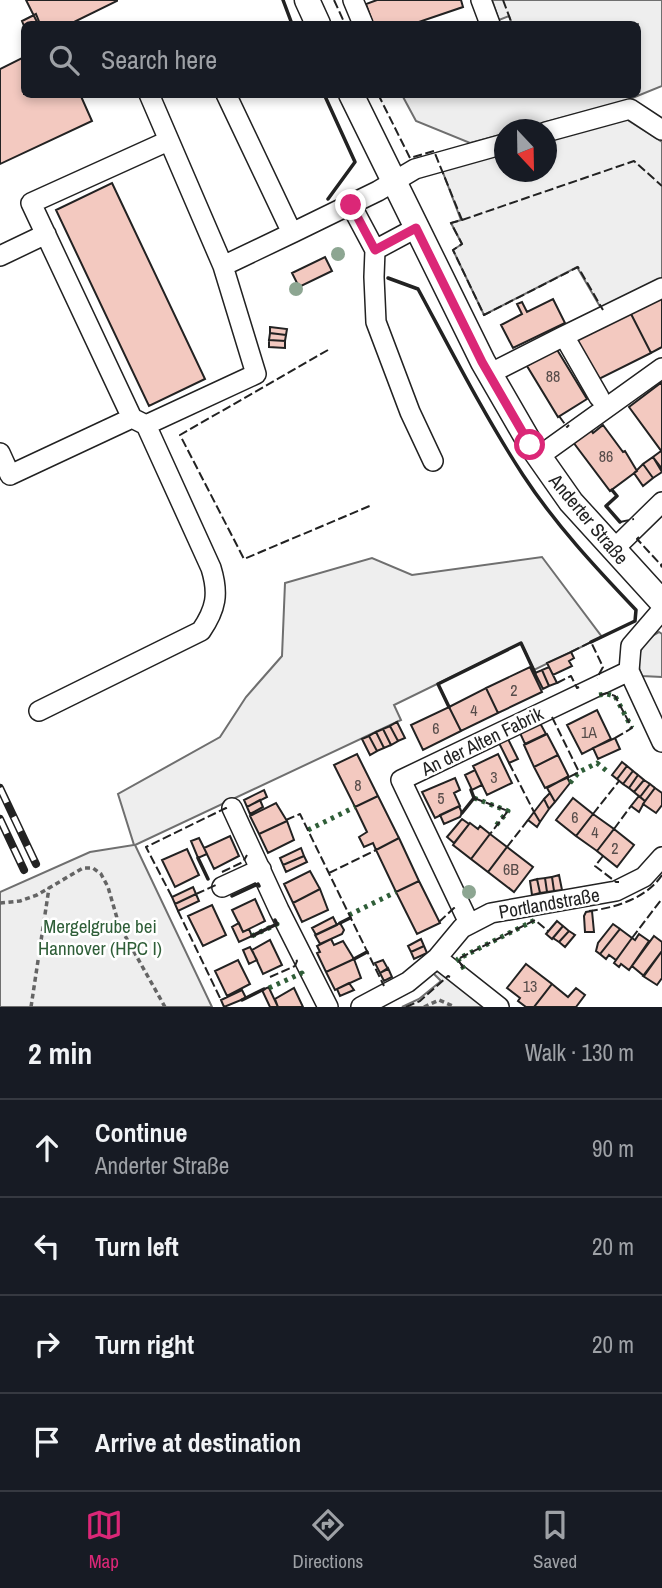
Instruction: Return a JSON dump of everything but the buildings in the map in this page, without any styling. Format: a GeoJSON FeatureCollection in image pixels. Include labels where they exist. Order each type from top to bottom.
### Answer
{"type":"FeatureCollection","features":[{"type":"Feature","properties":{"kind":"main road"},"geometry":{"type":"LineString","coordinates":[[307,0],[317,21]]}},
{"type":"Feature","properties":{"kind":"main road","name":"Anderter Straße"},"geometry":{"type":"LineString","coordinates":[[353,98],[489,374],[538,457],[613,550],[662,602]]}},
{"type":"Feature","properties":{"kind":"street"},"geometry":{"type":"LineString","coordinates":[[353,0],[362,21]]}},
{"type":"Feature","properties":{"kind":"street"},"geometry":{"type":"LineString","coordinates":[[481,0],[489,21]]}},
{"type":"Feature","properties":{"kind":"street"},"geometry":{"type":"LineString","coordinates":[[0,453],[10,475],[256,374],[223,266],[151,98]]}},
{"type":"Feature","properties":{"kind":"street"},"geometry":{"type":"LineString","coordinates":[[228,98],[292,233]]}},
{"type":"Feature","properties":{"kind":"street"},"geometry":{"type":"LineString","coordinates":[[557,129],[630,109],[662,130]]}},
{"type":"Feature","properties":{"kind":"street"},"geometry":{"type":"LineString","coordinates":[[39,711],[201,631],[212,616],[216,598],[211,568],[31,203],[168,141]]}},
{"type":"Feature","properties":{"kind":"street"},"geometry":{"type":"LineString","coordinates":[[223,266],[351,205],[415,169],[494,147]]}},
{"type":"Feature","properties":{"kind":"street"},"geometry":{"type":"LineString","coordinates":[[351,205],[375,250],[373,277],[376,322],[410,412],[433,461]]}},
{"type":"Feature","properties":{"kind":"street"},"geometry":{"type":"LineString","coordinates":[[375,250],[416,228]]}},
{"type":"Feature","properties":{"kind":"street"},"geometry":{"type":"LineString","coordinates":[[0,256],[46,234]]}},
{"type":"Feature","properties":{"kind":"street"},"geometry":{"type":"LineString","coordinates":[[489,374],[662,288]]}},
{"type":"Feature","properties":{"kind":"street"},"geometry":{"type":"LineString","coordinates":[[564,336],[599,397]]}},
{"type":"Feature","properties":{"kind":"street"},"geometry":{"type":"LineString","coordinates":[[538,457],[662,368]]}},
{"type":"Feature","properties":{"kind":"street"},"geometry":{"type":"LineString","coordinates":[[613,550],[662,502]]}},
{"type":"Feature","properties":{"kind":"street"},"geometry":{"type":"LineString","coordinates":[[662,610],[631,646],[629,671],[662,742]]}},
{"type":"Feature","properties":{"kind":"street","name":"An der Alten Fabrik"},"geometry":{"type":"LineString","coordinates":[[469,923],[401,780],[629,671]]}},
{"type":"Feature","properties":{"kind":"street"},"geometry":{"type":"LineString","coordinates":[[232,808],[328,1007]]}},
{"type":"Feature","properties":{"kind":"street","name":"Portlandstraße"},"geometry":{"type":"LineString","coordinates":[[361,1007],[408,982],[437,958],[461,928],[469,923],[491,913],[616,891],[644,877],[662,857]]}},
{"type":"Feature","properties":{"kind":"street"},"geometry":{"type":"LineString","coordinates":[[222,887],[261,869]]}},
{"type":"Feature","properties":{"kind":"street"},"geometry":{"type":"LineString","coordinates":[[437,958],[499,1007]]}},
{"type":"Feature","properties":{"kind":"path"},"geometry":{"type":"LineString","coordinates":[[0,903],[20,901],[83,868],[93,868],[101,874],[108,887],[119,925],[165,1007]]}},
{"type":"Feature","properties":{"kind":"path"},"geometry":{"type":"LineString","coordinates":[[32,1007],[49,888]]}},
{"type":"Feature","properties":{"kind":"path"},"geometry":{"type":"LineString","coordinates":[[425,1007],[439,1000],[454,1007]]}},
{"type":"Feature","properties":{"kind":"green space"},"geometry":{"type":"Polygon","coordinates":[[[492,0],[662,0],[662,86],[641,95],[641,21],[511,21],[509,16],[499,20],[492,0]]]}},
{"type":"Feature","properties":{"kind":"green space"},"geometry":{"type":"Polygon","coordinates":[[[404,98],[632,98],[557,119],[494,119],[494,137],[470,143],[416,121],[404,98]]]}},
{"type":"Feature","properties":{"kind":"green space"},"geometry":{"type":"Polygon","coordinates":[[[626,119],[662,142],[662,279],[602,310],[577,267],[484,315],[453,250],[462,244],[451,223],[461,220],[442,170],[494,154],[494,182],[557,182],[557,136],[626,119]]]}},
{"type":"Feature","properties":{"kind":"green space","name":"Mergelgrube bei Hannover (HPC I)"},"geometry":{"type":"Polygon","coordinates":[[[542,557],[602,637],[534,670],[521,643],[394,705],[401,720],[135,845],[212,1007],[0,1007],[0,892],[90,852],[134,845],[118,794],[220,737],[246,697],[282,656],[285,583],[372,558],[412,575],[542,557]]]}},
{"type":"Feature","properties":{"kind":"green space"},"geometry":{"type":"Polygon","coordinates":[[[659,632],[662,634],[662,677],[642,676],[638,663],[641,650],[653,635],[659,632]]]}},
{"type":"Feature","properties":{"kind":"green space"},"geometry":{"type":"Polygon","coordinates":[[[438,971],[488,1007],[402,1007],[419,999],[441,981],[433,973],[438,971]]]}},
{"type":"Feature","properties":{"kind":"railway"},"geometry":{"type":"LineString","coordinates":[[0,788],[36,864]]}},
{"type":"Feature","properties":{"kind":"railway"},"geometry":{"type":"LineString","coordinates":[[0,819],[24,870]]}},
{"type":"Feature","properties":{"kind":"hedge"},"geometry":{"type":"LineString","coordinates":[[599,695],[615,696],[632,728]]}},
{"type":"Feature","properties":{"kind":"hedge"},"geometry":{"type":"LineString","coordinates":[[570,783],[579,772],[597,763],[608,772]]}},
{"type":"Feature","properties":{"kind":"hedge"},"geometry":{"type":"LineString","coordinates":[[474,798],[508,811],[494,828]]}},
{"type":"Feature","properties":{"kind":"hedge"},"geometry":{"type":"LineString","coordinates":[[308,830],[355,807]]}},
{"type":"Feature","properties":{"kind":"hedge"},"geometry":{"type":"LineString","coordinates":[[349,915],[396,892]]}},
{"type":"Feature","properties":{"kind":"hedge"},"geometry":{"type":"LineString","coordinates":[[252,936],[277,924],[275,919]]}},
{"type":"Feature","properties":{"kind":"hedge"},"geometry":{"type":"LineString","coordinates":[[464,969],[458,959],[535,920]]}},
{"type":"Feature","properties":{"kind":"hedge"},"geometry":{"type":"LineString","coordinates":[[269,988],[302,973],[303,976]]}},
{"type":"Feature","properties":{"kind":"fence"},"geometry":{"type":"LineString","coordinates":[[334,0],[344,21]]}},
{"type":"Feature","properties":{"kind":"fence"},"geometry":{"type":"LineString","coordinates":[[503,0],[511,21]]}},
{"type":"Feature","properties":{"kind":"fence"},"geometry":{"type":"LineString","coordinates":[[380,98],[410,158],[434,151],[462,220],[451,223],[462,244],[453,250],[484,315],[578,267],[603,310]]}},
{"type":"Feature","properties":{"kind":"fence"},"geometry":{"type":"LineString","coordinates":[[462,220],[634,161],[662,186]]}},
{"type":"Feature","properties":{"kind":"fence"},"geometry":{"type":"LineString","coordinates":[[328,350],[180,435],[244,559],[372,505]]}},
{"type":"Feature","properties":{"kind":"fence"},"geometry":{"type":"LineString","coordinates":[[559,416],[567,427],[569,425]]}},
{"type":"Feature","properties":{"kind":"fence"},"geometry":{"type":"LineString","coordinates":[[620,522],[634,519]]}},
{"type":"Feature","properties":{"kind":"fence"},"geometry":{"type":"LineString","coordinates":[[639,537],[637,539],[662,566]]}},
{"type":"Feature","properties":{"kind":"fence"},"geometry":{"type":"LineString","coordinates":[[571,652],[591,642],[603,667],[597,678]]}},
{"type":"Feature","properties":{"kind":"fence"},"geometry":{"type":"LineString","coordinates":[[557,683],[571,676],[577,688],[579,687]]}},
{"type":"Feature","properties":{"kind":"fence"},"geometry":{"type":"LineString","coordinates":[[600,695],[607,693],[615,696],[632,728],[615,738]]}},
{"type":"Feature","properties":{"kind":"fence"},"geometry":{"type":"LineString","coordinates":[[552,717],[579,772],[569,777]]}},
{"type":"Feature","properties":{"kind":"fence"},"geometry":{"type":"LineString","coordinates":[[509,763],[534,812]]}},
{"type":"Feature","properties":{"kind":"fence"},"geometry":{"type":"LineString","coordinates":[[593,814],[619,781]]}},
{"type":"Feature","properties":{"kind":"fence"},"geometry":{"type":"LineString","coordinates":[[474,798],[508,811],[490,834]]}},
{"type":"Feature","properties":{"kind":"fence"},"geometry":{"type":"LineString","coordinates":[[614,829],[631,806]]}},
{"type":"Feature","properties":{"kind":"fence"},"geometry":{"type":"LineString","coordinates":[[172,897],[146,847],[226,808],[227,811]]}},
{"type":"Feature","properties":{"kind":"fence"},"geometry":{"type":"LineString","coordinates":[[286,820],[300,814],[384,986]]}},
{"type":"Feature","properties":{"kind":"fence"},"geometry":{"type":"LineString","coordinates":[[507,847],[528,820]]}},
{"type":"Feature","properties":{"kind":"fence"},"geometry":{"type":"LineString","coordinates":[[329,873],[376,850]]}},
{"type":"Feature","properties":{"kind":"fence"},"geometry":{"type":"LineString","coordinates":[[222,872],[243,862],[247,855]]}},
{"type":"Feature","properties":{"kind":"fence"},"geometry":{"type":"LineString","coordinates":[[603,856],[595,866],[619,882]]}},
{"type":"Feature","properties":{"kind":"fence"},"geometry":{"type":"LineString","coordinates":[[589,911],[639,896],[662,875]]}},
{"type":"Feature","properties":{"kind":"fence"},"geometry":{"type":"LineString","coordinates":[[196,894],[216,885]]}},
{"type":"Feature","properties":{"kind":"fence"},"geometry":{"type":"LineString","coordinates":[[632,938],[661,900]]}},
{"type":"Feature","properties":{"kind":"fence"},"geometry":{"type":"LineString","coordinates":[[439,922],[454,908],[455,910]]}},
{"type":"Feature","properties":{"kind":"fence"},"geometry":{"type":"LineString","coordinates":[[178,911],[221,1000]]}},
{"type":"Feature","properties":{"kind":"fence"},"geometry":{"type":"LineString","coordinates":[[463,968],[458,959],[535,920],[548,931]]}},
{"type":"Feature","properties":{"kind":"fence"},"geometry":{"type":"LineString","coordinates":[[270,977],[295,966],[295,958]]}},
{"type":"Feature","properties":{"kind":"fence"},"geometry":{"type":"LineString","coordinates":[[406,1007],[420,1001],[450,977]]}},
{"type":"Feature","properties":{"kind":"wall"},"geometry":{"type":"LineString","coordinates":[[283,0],[291,21]]}},
{"type":"Feature","properties":{"kind":"wall"},"geometry":{"type":"LineString","coordinates":[[326,98],[355,162],[328,199]]}},
{"type":"Feature","properties":{"kind":"wall"},"geometry":{"type":"LineString","coordinates":[[388,278],[418,289],[482,406],[535,493],[591,562],[636,610],[635,621],[591,642]]}},
{"type":"Feature","properties":{"kind":"wall"},"geometry":{"type":"LineString","coordinates":[[612,490],[617,496],[606,506],[620,522]]}},
{"type":"Feature","properties":{"kind":"wall"},"geometry":{"type":"LineString","coordinates":[[449,707],[438,684],[521,643],[535,673]]}},
{"type":"Feature","properties":{"kind":"wall"},"geometry":{"type":"LineString","coordinates":[[462,813],[474,798],[471,790]]}},
{"type":"Feature","properties":{"kind":"wall"},"geometry":{"type":"LineString","coordinates":[[198,858],[208,879]]}},
{"type":"Feature","properties":{"kind":"wall"},"geometry":{"type":"LineString","coordinates":[[232,896],[258,884],[259,886]]}},
{"type":"Feature","properties":{"kind":"wall"},"geometry":{"type":"LineString","coordinates":[[340,923],[350,918]]}},
{"type":"Feature","properties":{"kind":"wall"},"geometry":{"type":"LineString","coordinates":[[252,936],[277,924],[275,920]]}},
{"type":"Feature","properties":{"kind":"wall"},"geometry":{"type":"LineString","coordinates":[[354,959],[367,952]]}},
{"type":"Feature","properties":{"kind":"wall"},"geometry":{"type":"LineString","coordinates":[[242,1000],[264,989]]}},
{"type":"Feature","properties":{"kind":"route"},"geometry":{"type":"LineString","coordinates":[[351,205],[375,250],[416,228],[482,362],[530,445]]}}]}
